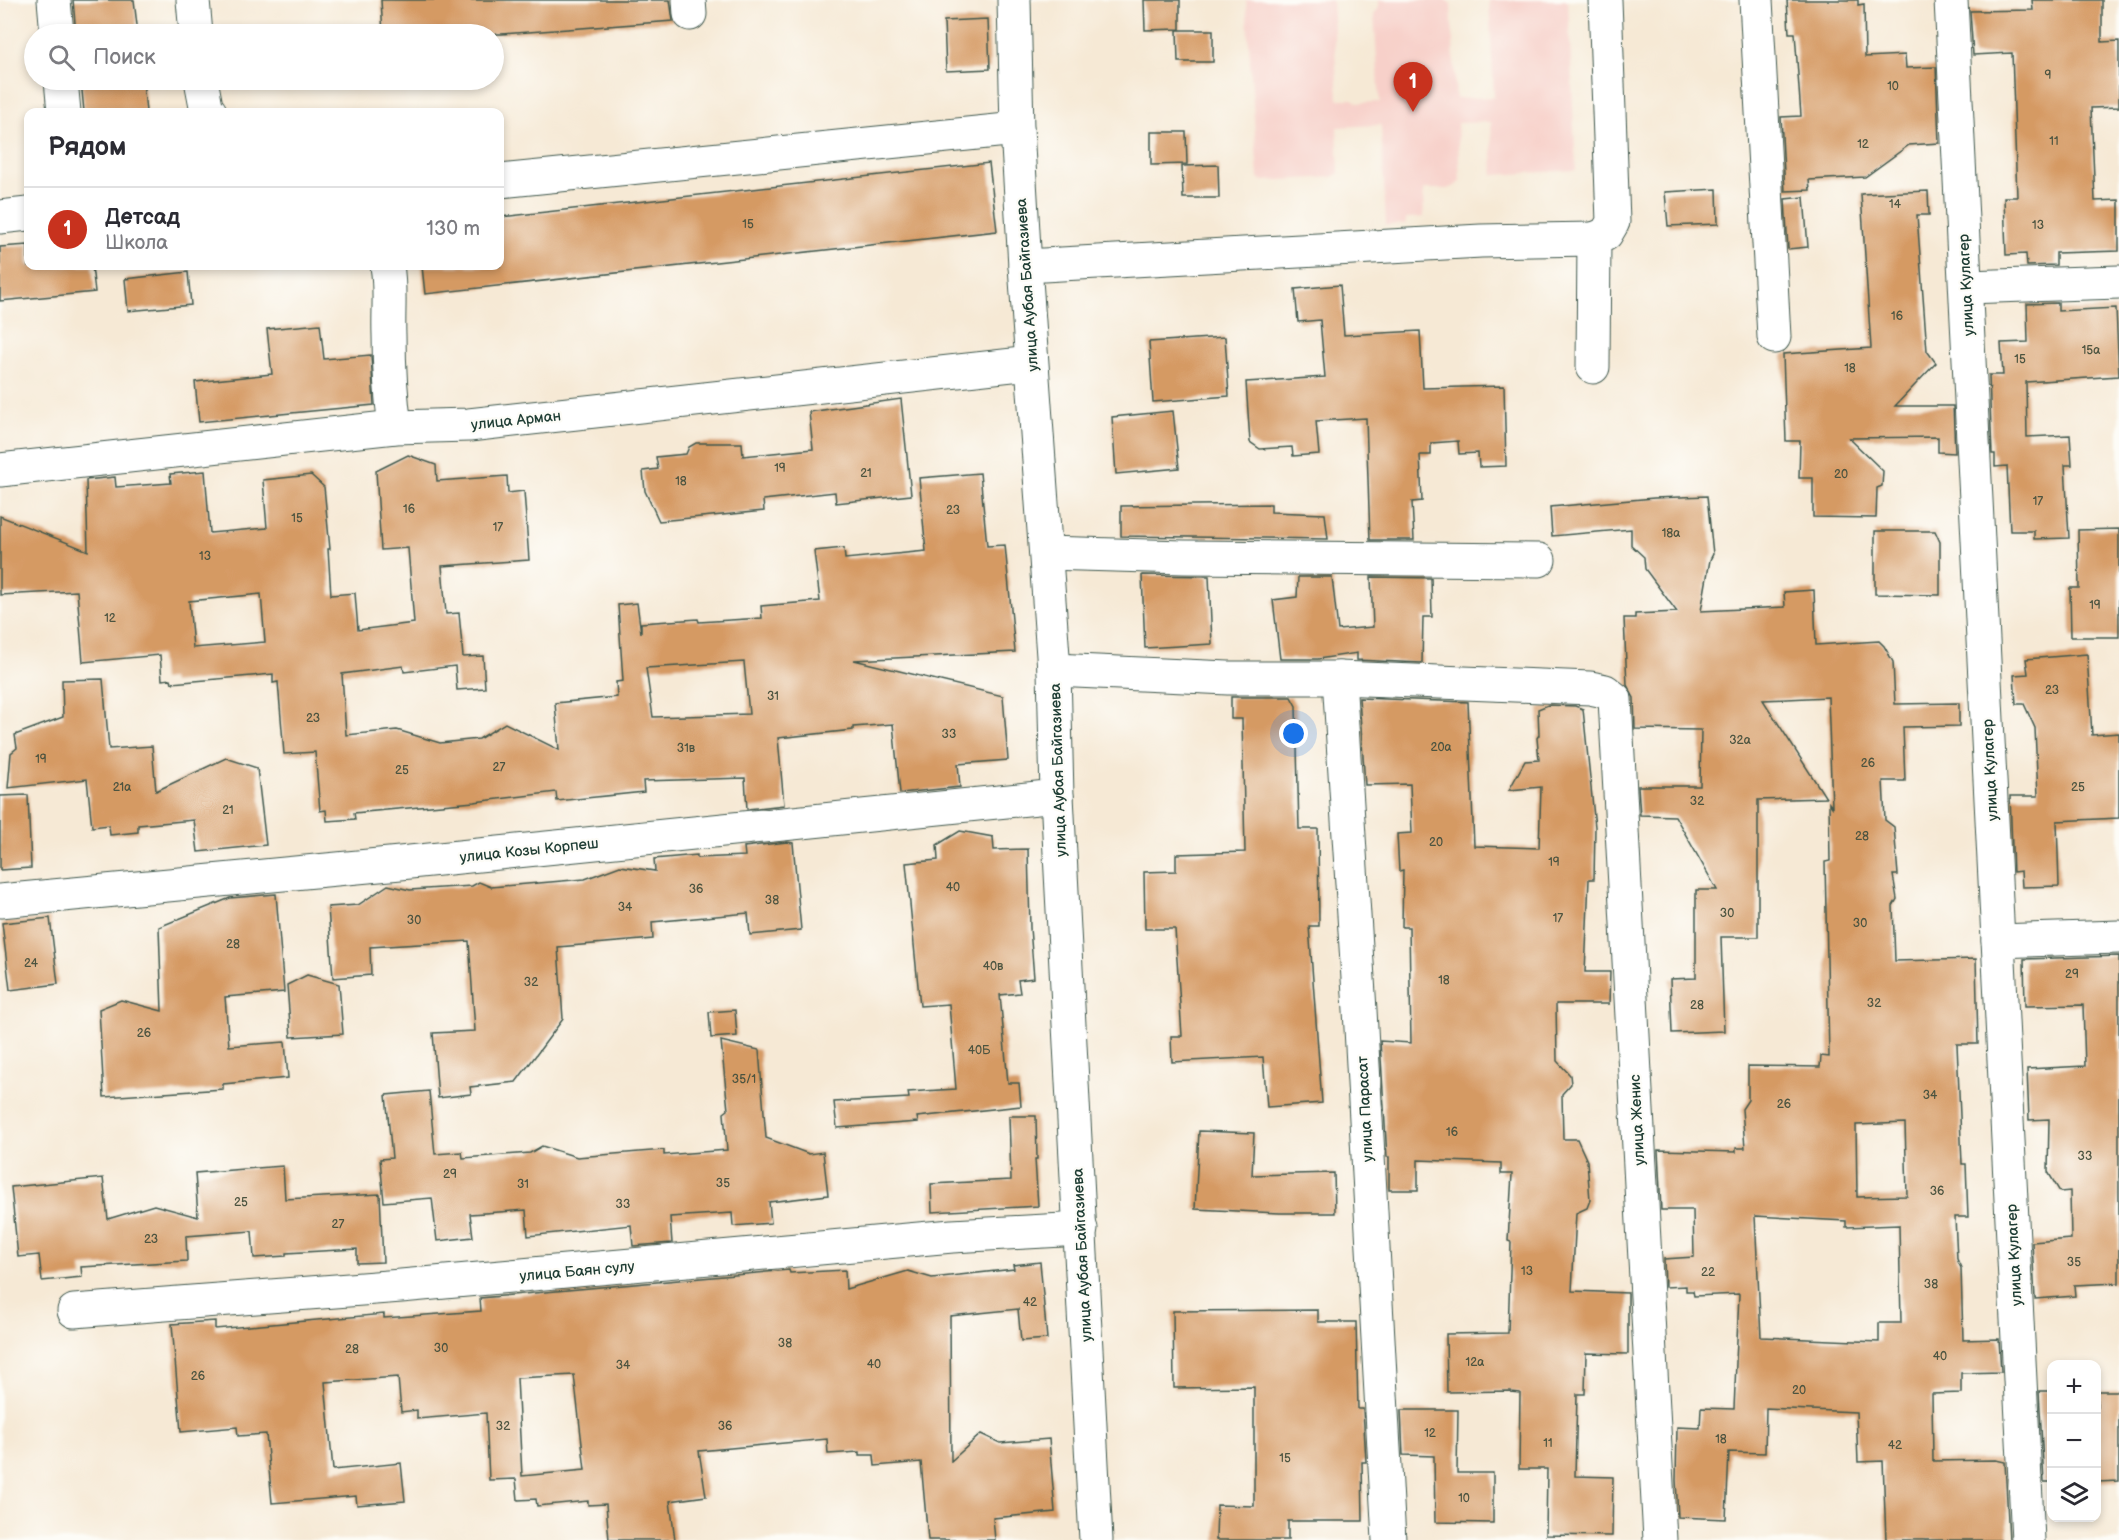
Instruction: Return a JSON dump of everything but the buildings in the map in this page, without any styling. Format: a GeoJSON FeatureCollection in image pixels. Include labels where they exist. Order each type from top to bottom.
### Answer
{"type":"FeatureCollection","features":[{"type":"Feature","properties":{"kind":"street"},"geometry":{"type":"LineString","coordinates":[[54,0],[56,24]]}},
{"type":"Feature","properties":{"kind":"street"},"geometry":{"type":"LineString","coordinates":[[192,0],[195,24]]}},
{"type":"Feature","properties":{"kind":"street","name":"улица Аубая Байгазиева"},"geometry":{"type":"LineString","coordinates":[[1014,0],[1017,129],[1025,266],[1054,670],[1057,796],[1096,1540]]}},
{"type":"Feature","properties":{"kind":"street"},"geometry":{"type":"LineString","coordinates":[[1025,266],[1481,241],[1594,239],[1606,234],[1613,222],[1605,0]]}},
{"type":"Feature","properties":{"kind":"street"},"geometry":{"type":"LineString","coordinates":[[1756,0],[1774,337]]}},
{"type":"Feature","properties":{"kind":"street","name":"улица Кулагер"},"geometry":{"type":"LineString","coordinates":[[1951,0],[2028,1540]]}},
{"type":"Feature","properties":{"kind":"street"},"geometry":{"type":"LineString","coordinates":[[62,90],[64,108]]}},
{"type":"Feature","properties":{"kind":"street"},"geometry":{"type":"LineString","coordinates":[[203,90],[206,108]]}},
{"type":"Feature","properties":{"kind":"street"},"geometry":{"type":"LineString","coordinates":[[504,181],[1017,129]]}},
{"type":"Feature","properties":{"kind":"street"},"geometry":{"type":"LineString","coordinates":[[0,218],[24,215]]}},
{"type":"Feature","properties":{"kind":"street"},"geometry":{"type":"LineString","coordinates":[[1593,367],[1594,239]]}},
{"type":"Feature","properties":{"kind":"street"},"geometry":{"type":"LineString","coordinates":[[388,270],[392,404],[395,427]]}},
{"type":"Feature","properties":{"kind":"street"},"geometry":{"type":"LineString","coordinates":[[1966,287],[2119,282]]}},
{"type":"Feature","properties":{"kind":"street","name":"улица Арман"},"geometry":{"type":"LineString","coordinates":[[0,470],[395,427],[469,425],[1031,363]]}},
{"type":"Feature","properties":{"kind":"street"},"geometry":{"type":"LineString","coordinates":[[1046,553],[1184,557],[1539,560]]}},
{"type":"Feature","properties":{"kind":"street"},"geometry":{"type":"LineString","coordinates":[[1054,670],[1228,678],[1339,678]]}},
{"type":"Feature","properties":{"kind":"street","name":"улица Женис"},"geometry":{"type":"LineString","coordinates":[[1339,678],[1590,688],[1605,691],[1615,699],[1660,1540]]}},
{"type":"Feature","properties":{"kind":"street","name":"улица Парасат"},"geometry":{"type":"LineString","coordinates":[[1339,678],[1389,1540]]}},
{"type":"Feature","properties":{"kind":"street","name":"улица Козы Корпеш"},"geometry":{"type":"LineString","coordinates":[[0,901],[1057,796]]}},
{"type":"Feature","properties":{"kind":"street"},"geometry":{"type":"LineString","coordinates":[[1998,941],[2119,938]]}},
{"type":"Feature","properties":{"kind":"street","name":"улица Баян сулу"},"geometry":{"type":"LineString","coordinates":[[74,1311],[412,1286],[918,1239],[1081,1229]]}},
{"type":"Feature","properties":{"kind":"shaded area"},"geometry":{"type":"Polygon","coordinates":[[[1246,0],[1332,0],[1338,99],[1352,99],[1359,103],[1380,102],[1374,15],[1379,7],[1379,0],[1446,0],[1451,4],[1456,99],[1494,97],[1489,0],[1568,0],[1576,170],[1493,175],[1491,122],[1457,123],[1460,181],[1447,189],[1423,189],[1424,217],[1406,218],[1406,224],[1386,225],[1381,125],[1337,127],[1339,173],[1332,177],[1263,181],[1258,178],[1246,0]]]}},
{"type":"Feature","properties":{"kind":"place","name":"Детсад"},"geometry":{"type":"Point","coordinates":[1413,112]}}]}
